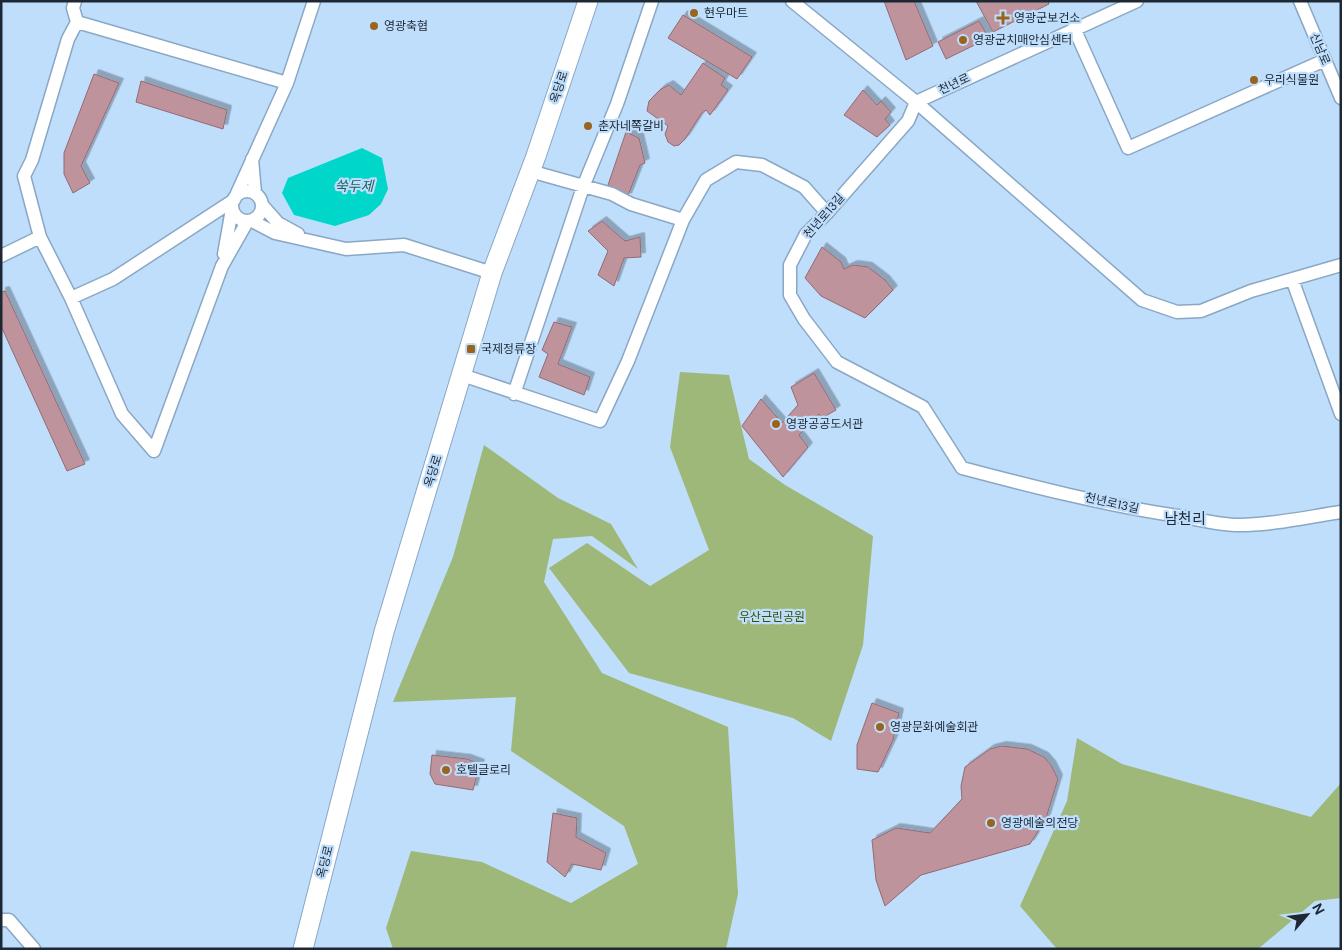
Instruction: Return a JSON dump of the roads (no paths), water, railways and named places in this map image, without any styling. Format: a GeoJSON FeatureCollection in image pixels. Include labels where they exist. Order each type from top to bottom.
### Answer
{"type":"FeatureCollection","features":[{"type":"Feature","properties":{"kind":"main road","name":"옥당로"},"geometry":{"type":"LineString","coordinates":[[303,949],[384,632],[492,273],[530,171],[588,1]]}},
{"type":"Feature","properties":{"kind":"street"},"geometry":{"type":"LineString","coordinates":[[75,1],[73,8],[77,22],[68,39],[32,160],[24,176],[40,237],[71,298],[122,414],[154,451],[222,266],[233,205],[252,154],[287,83],[314,1]]}},
{"type":"Feature","properties":{"kind":"street"},"geometry":{"type":"LineString","coordinates":[[514,394],[583,187],[617,104],[652,1]]}},
{"type":"Feature","properties":{"kind":"street"},"geometry":{"type":"LineString","coordinates":[[792,1],[916,102],[1142,300],[1177,312],[1201,311],[1250,291],[1341,266]]}},
{"type":"Feature","properties":{"kind":"street","name":"천년로"},"geometry":{"type":"LineString","coordinates":[[916,102],[1074,28],[1137,1]]}},
{"type":"Feature","properties":{"kind":"street","name":"신남로"},"geometry":{"type":"LineString","coordinates":[[1300,1],[1341,98]]}},
{"type":"Feature","properties":{"kind":"street"},"geometry":{"type":"LineString","coordinates":[[77,22],[287,83]]}},
{"type":"Feature","properties":{"kind":"street"},"geometry":{"type":"LineString","coordinates":[[1074,28],[1128,148],[1325,60]]}},
{"type":"Feature","properties":{"kind":"street","name":"천년로13길"},"geometry":{"type":"LineString","coordinates":[[916,102],[908,121],[827,214],[806,234],[790,265],[790,295],[804,319],[837,362],[923,407],[962,468],[1059,494],[1078,496],[1153,512],[1238,525],[1271,523],[1341,512]]}},
{"type":"Feature","properties":{"kind":"street"},"geometry":{"type":"LineString","coordinates":[[252,154],[252,175],[255,193]]}},
{"type":"Feature","properties":{"kind":"street"},"geometry":{"type":"LineString","coordinates":[[462,375],[514,394],[600,421],[628,362],[682,220],[706,180],[736,162],[762,165],[804,187],[827,214]]}},
{"type":"Feature","properties":{"kind":"street"},"geometry":{"type":"LineString","coordinates":[[530,171],[612,194],[631,204],[682,220]]}},
{"type":"Feature","properties":{"kind":"street"},"geometry":{"type":"LineString","coordinates":[[71,298],[113,279],[233,205],[241,192],[255,193],[259,196],[263,206],[278,223],[309,240]]}},
{"type":"Feature","properties":{"kind":"street"},"geometry":{"type":"LineString","coordinates":[[233,205],[238,218],[275,233],[346,249],[404,245],[492,273]]}},
{"type":"Feature","properties":{"kind":"street"},"geometry":{"type":"LineString","coordinates":[[222,266],[249,222],[260,215],[263,206]]}},
{"type":"Feature","properties":{"kind":"street"},"geometry":{"type":"LineString","coordinates":[[1,256],[40,237]]}},
{"type":"Feature","properties":{"kind":"street"},"geometry":{"type":"LineString","coordinates":[[1292,279],[1341,414]]}},
{"type":"Feature","properties":{"kind":"street"},"geometry":{"type":"LineString","coordinates":[[1,920],[9,920],[34,949]]}},
{"type":"Feature","properties":{"kind":"water","name":"쑥두제"},"geometry":{"type":"Polygon","coordinates":[[[362,148],[382,158],[388,189],[381,204],[369,215],[335,226],[294,215],[282,193],[288,178],[362,148]]]}},
{"type":"Feature","properties":{"kind":"place","name":"현우마트"},"geometry":{"type":"Point","coordinates":[694,13]}},
{"type":"Feature","properties":{"kind":"place","name":"영광군보건소"},"geometry":{"type":"Point","coordinates":[1003,18]}},
{"type":"Feature","properties":{"kind":"place","name":"영광축협"},"geometry":{"type":"Point","coordinates":[374,26]}},
{"type":"Feature","properties":{"kind":"place","name":"영광군치매안심센터"},"geometry":{"type":"Point","coordinates":[963,40]}},
{"type":"Feature","properties":{"kind":"place","name":"우리식물원"},"geometry":{"type":"Point","coordinates":[1254,80]}},
{"type":"Feature","properties":{"kind":"place","name":"춘자네쪽갈비"},"geometry":{"type":"Point","coordinates":[588,126]}},
{"type":"Feature","properties":{"kind":"place","name":"국제정류장"},"geometry":{"type":"Point","coordinates":[471,349]}},
{"type":"Feature","properties":{"kind":"place","name":"영광공공도서관"},"geometry":{"type":"Point","coordinates":[776,424]}},
{"type":"Feature","properties":{"kind":"place","name":"영광문화예술회관"},"geometry":{"type":"Point","coordinates":[880,727]}},
{"type":"Feature","properties":{"kind":"place","name":"호텔글로리"},"geometry":{"type":"Point","coordinates":[446,770]}},
{"type":"Feature","properties":{"kind":"place","name":"영광예술의전당"},"geometry":{"type":"Point","coordinates":[991,823]}},
{"type":"Feature","properties":{"kind":"district","name":"남천리"},"geometry":{"type":"Point","coordinates":[1185,519]}},
{"type":"Feature","properties":{"kind":"park label","name":"우산근린공원"},"geometry":{"type":"Point","coordinates":[772,617]}}]}
